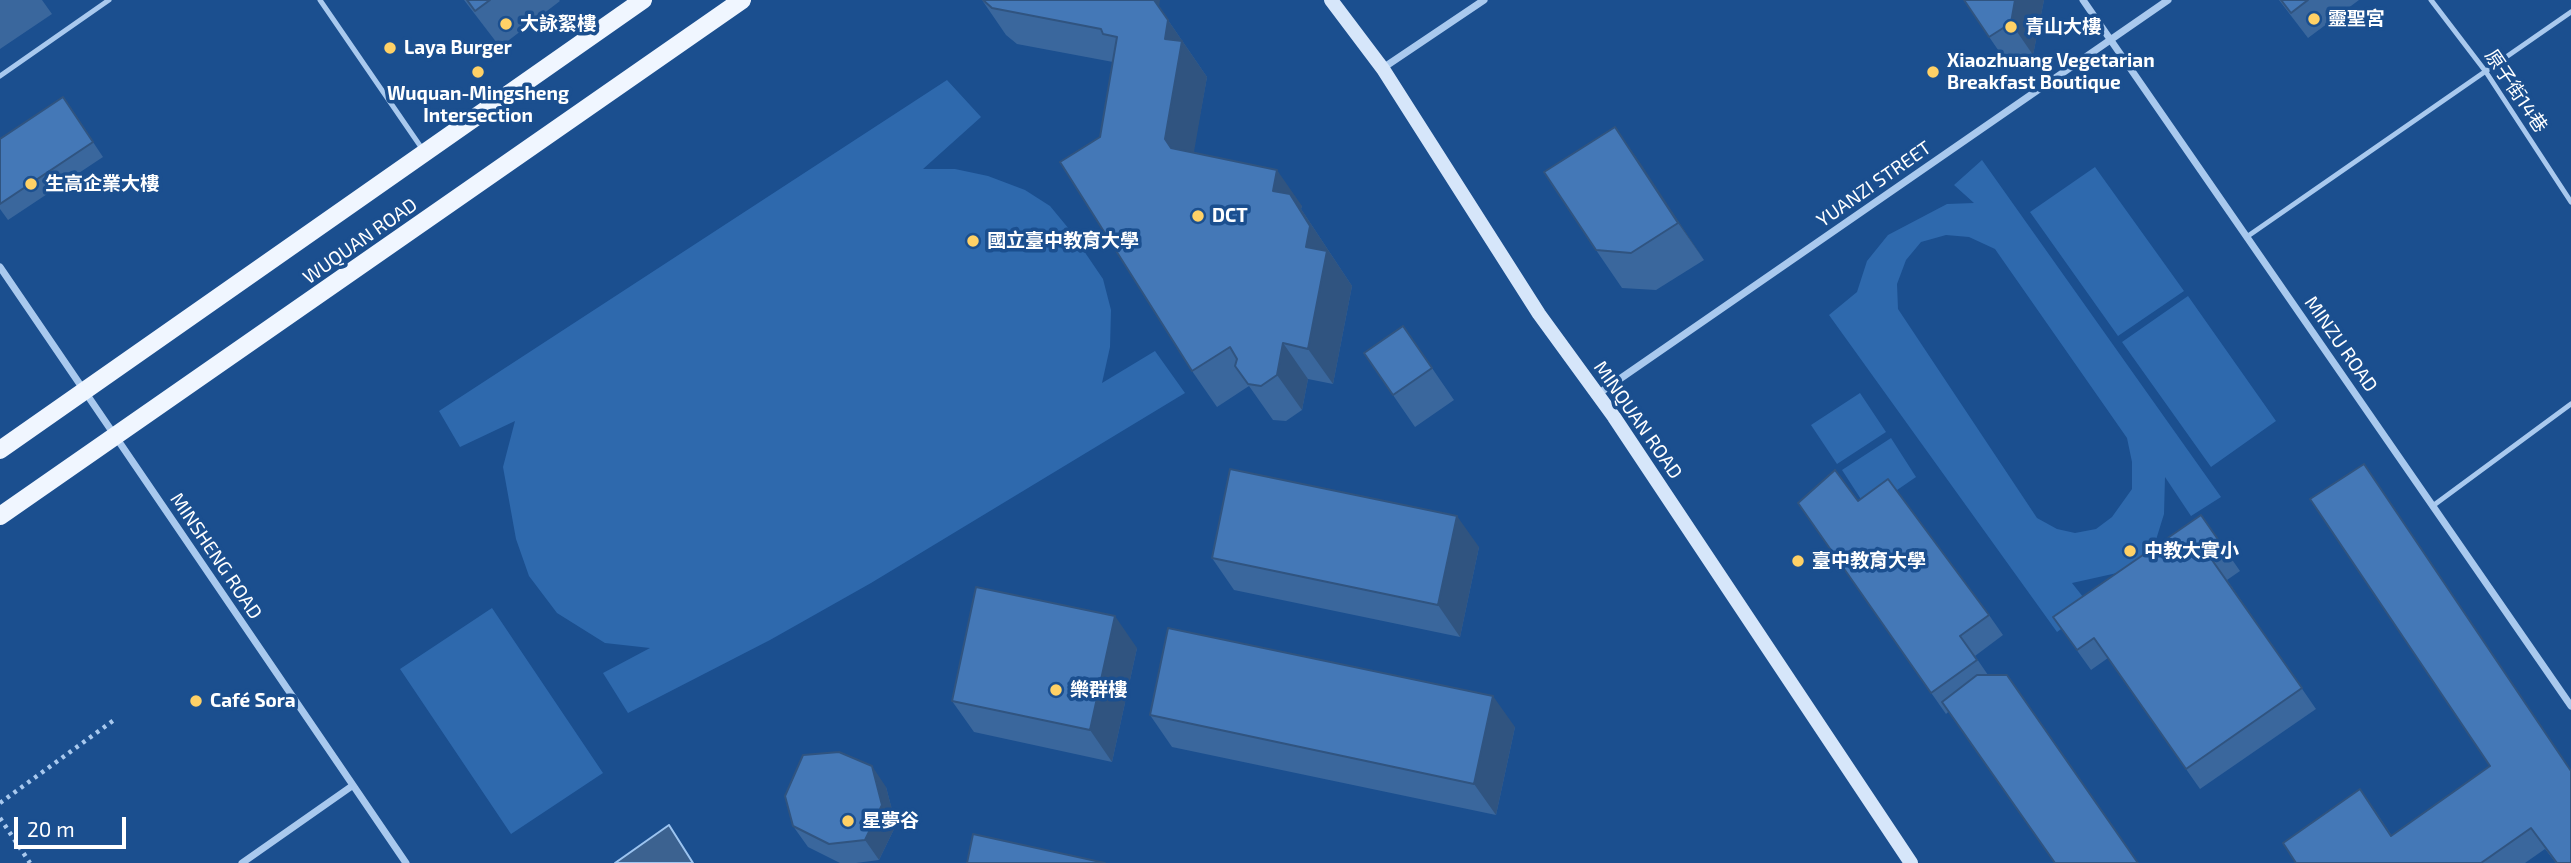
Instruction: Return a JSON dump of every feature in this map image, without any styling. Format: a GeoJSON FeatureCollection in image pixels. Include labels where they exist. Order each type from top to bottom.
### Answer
{"type":"FeatureCollection","features":[{"type":"Feature","properties":{"kind":"main road","name":"WUQUAN ROAD"},"geometry":{"type":"LineString","coordinates":[[0,450],[643,0]]}},
{"type":"Feature","properties":{"kind":"main road","name":"WUQUAN ROAD"},"geometry":{"type":"LineString","coordinates":[[0,516],[742,0]]}},
{"type":"Feature","properties":{"kind":"main road","name":"MINQUAN ROAD"},"geometry":{"type":"LineString","coordinates":[[1331,0],[1383,69],[1539,314],[1598,394],[1911,863]]}},
{"type":"Feature","properties":{"kind":"street"},"geometry":{"type":"LineString","coordinates":[[1383,69],[1484,0]]}},
{"type":"Feature","properties":{"kind":"street","name":"MINZU ROAD"},"geometry":{"type":"LineString","coordinates":[[2083,0],[2571,706]]}},
{"type":"Feature","properties":{"kind":"street","name":"YUANZI STREET"},"geometry":{"type":"LineString","coordinates":[[1598,394],[2168,0]]}},
{"type":"Feature","properties":{"kind":"street","name":"MINSHENG ROAD"},"geometry":{"type":"LineString","coordinates":[[0,267],[407,863]]}},
{"type":"Feature","properties":{"kind":"street"},"geometry":{"type":"LineString","coordinates":[[242,863],[352,786]]}},
{"type":"Feature","properties":{"kind":"lane"},"geometry":{"type":"LineString","coordinates":[[0,76],[109,0]]}},
{"type":"Feature","properties":{"kind":"lane"},"geometry":{"type":"LineString","coordinates":[[320,0],[425,153]]}},
{"type":"Feature","properties":{"kind":"lane","name":"原子街14巷"},"geometry":{"type":"LineString","coordinates":[[2431,0],[2486,72],[2571,202]]}},
{"type":"Feature","properties":{"kind":"lane"},"geometry":{"type":"LineString","coordinates":[[2248,236],[2571,12]]}},
{"type":"Feature","properties":{"kind":"lane"},"geometry":{"type":"LineString","coordinates":[[2434,505],[2571,404]]}},
{"type":"Feature","properties":{"kind":"path"},"geometry":{"type":"LineString","coordinates":[[0,803],[114,720]]}},
{"type":"Feature","properties":{"kind":"path"},"geometry":{"type":"LineString","coordinates":[[0,818],[30,863]]}},
{"type":"Feature","properties":{"kind":"shaded area"},"geometry":{"type":"Polygon","coordinates":[[[947,80],[981,117],[923,169],[955,169],[988,176],[1025,190],[1050,206],[1103,279],[1111,310],[1110,347],[1102,383],[1155,351],[1185,393],[871,583],[770,640],[628,713],[603,673],[650,648],[605,643],[557,613],[529,576],[516,539],[503,467],[515,421],[460,447],[439,411],[947,80]]]}},
{"type":"Feature","properties":{"kind":"shaded area"},"geometry":{"type":"Polygon","coordinates":[[[1982,160],[2221,497],[2191,516],[2165,477],[2164,514],[2155,543],[2136,562],[2117,573],[2072,583],[2091,607],[2057,632],[1829,315],[1857,292],[1867,261],[1888,235],[1947,204],[1974,203],[1954,185],[1982,160]],[[1946,235],[1921,242],[1906,260],[1897,284],[1898,309],[2037,518],[2057,529],[2075,533],[2096,529],[2112,517],[2132,489],[2132,462],[2127,438],[1995,249],[1969,237],[1946,235]]]}},
{"type":"Feature","properties":{"kind":"shaded area"},"geometry":{"type":"Polygon","coordinates":[[[2095,167],[2184,291],[2118,336],[2030,212],[2095,167]]]}},
{"type":"Feature","properties":{"kind":"shaded area"},"geometry":{"type":"Polygon","coordinates":[[[2188,296],[2276,421],[2211,467],[2122,342],[2188,296]]]}},
{"type":"Feature","properties":{"kind":"shaded area"},"geometry":{"type":"Polygon","coordinates":[[[1860,393],[1886,432],[1837,464],[1811,425],[1860,393]]]}},
{"type":"Feature","properties":{"kind":"shaded area"},"geometry":{"type":"Polygon","coordinates":[[[1891,438],[1916,477],[1868,510],[1842,470],[1891,438]]]}},
{"type":"Feature","properties":{"kind":"shaded area"},"geometry":{"type":"Polygon","coordinates":[[[492,608],[603,773],[511,834],[400,669],[492,608]]]}},
{"type":"Feature","properties":{"kind":"shaded area"},"geometry":{"type":"Polygon","coordinates":[[[669,825],[693,863],[615,863],[669,825]]]}},
{"type":"Feature","properties":{"kind":"building"},"geometry":{"type":"Polygon","coordinates":[[[467,0],[490,0],[475,11],[467,0]]]}},
{"type":"Feature","properties":{"kind":"building","name":"DCT"},"geometry":{"type":"Polygon","coordinates":[[[983,0],[1154,0],[1168,20],[1165,39],[1182,41],[1165,139],[1171,148],[1277,170],[1273,191],[1290,194],[1310,226],[1306,247],[1327,251],[1308,349],[1283,343],[1277,375],[1261,386],[1248,384],[1235,366],[1237,359],[1230,347],[1192,371],[1060,162],[1100,137],[1117,37],[1103,34],[1101,29],[992,8],[983,0]]]}},
{"type":"Feature","properties":{"kind":"building"},"geometry":{"type":"Polygon","coordinates":[[[1964,0],[2015,0],[2011,23],[1989,37],[1964,0]]]}},
{"type":"Feature","properties":{"kind":"building"},"geometry":{"type":"Polygon","coordinates":[[[2281,0],[2308,0],[2291,13],[2281,0]]]}},
{"type":"Feature","properties":{"kind":"building","name":"生高企業大樓"},"geometry":{"type":"Polygon","coordinates":[[[63,97],[93,142],[0,204],[0,139],[63,97]]]}},
{"type":"Feature","properties":{"kind":"building"},"geometry":{"type":"Polygon","coordinates":[[[1615,127],[1678,223],[1631,253],[1596,250],[1544,172],[1615,127]]]}},
{"type":"Feature","properties":{"kind":"building"},"geometry":{"type":"Polygon","coordinates":[[[1403,326],[1432,368],[1393,395],[1364,353],[1403,326]]]}},
{"type":"Feature","properties":{"kind":"building"},"geometry":{"type":"Polygon","coordinates":[[[2364,464],[2571,771],[2571,863],[2557,863],[2531,828],[2481,863],[2296,863],[2283,843],[2360,789],[2391,836],[2490,766],[2310,499],[2364,464]]]}},
{"type":"Feature","properties":{"kind":"building"},"geometry":{"type":"Polygon","coordinates":[[[1230,469],[1457,516],[1438,605],[1212,558],[1230,469]]]}},
{"type":"Feature","properties":{"kind":"building"},"geometry":{"type":"Polygon","coordinates":[[[1835,470],[1858,501],[1888,479],[1989,615],[1960,636],[1977,660],[1931,693],[1798,503],[1835,470]]]}},
{"type":"Feature","properties":{"kind":"building"},"geometry":{"type":"Polygon","coordinates":[[[2201,515],[2226,551],[2212,560],[2302,688],[2186,769],[2094,638],[2077,650],[2053,617],[2201,515]]]}},
{"type":"Feature","properties":{"kind":"building","name":"樂群樓"},"geometry":{"type":"Polygon","coordinates":[[[976,587],[1115,616],[1090,730],[952,701],[976,587]]]}},
{"type":"Feature","properties":{"kind":"building"},"geometry":{"type":"Polygon","coordinates":[[[1168,628],[1493,696],[1474,784],[1150,715],[1168,628]]]}},
{"type":"Feature","properties":{"kind":"building"},"geometry":{"type":"Polygon","coordinates":[[[1977,675],[2007,675],[2138,863],[2055,863],[1942,702],[1977,675]]]}},
{"type":"Feature","properties":{"kind":"building","name":"星夢谷"},"geometry":{"type":"Polygon","coordinates":[[[839,752],[872,766],[882,805],[865,840],[829,844],[793,826],[785,796],[803,755],[839,752]]]}},
{"type":"Feature","properties":{"kind":"building"},"geometry":{"type":"Polygon","coordinates":[[[973,834],[1105,863],[967,863],[973,834]]]}},
{"type":"Feature","properties":{"kind":"place","name":"靈聖宮"},"geometry":{"type":"Point","coordinates":[2314,19]}},
{"type":"Feature","properties":{"kind":"place","name":"大詠絮樓"},"geometry":{"type":"Point","coordinates":[506,24]}},
{"type":"Feature","properties":{"kind":"place","name":"青山大樓"},"geometry":{"type":"Point","coordinates":[2011,27]}},
{"type":"Feature","properties":{"kind":"place","name":"Laya Burger"},"geometry":{"type":"Point","coordinates":[390,48]}},
{"type":"Feature","properties":{"kind":"place","name":"Wuquan-Mingsheng Intersection"},"geometry":{"type":"Point","coordinates":[478,72]}},
{"type":"Feature","properties":{"kind":"place","name":"Xiaozhuang Vegetarian Breakfast Boutique"},"geometry":{"type":"Point","coordinates":[1933,72]}},
{"type":"Feature","properties":{"kind":"place","name":"生高企業大樓"},"geometry":{"type":"Point","coordinates":[31,184]}},
{"type":"Feature","properties":{"kind":"place","name":"DCT"},"geometry":{"type":"Point","coordinates":[1198,216]}},
{"type":"Feature","properties":{"kind":"place","name":"國立臺中教育大學"},"geometry":{"type":"Point","coordinates":[973,241]}},
{"type":"Feature","properties":{"kind":"place","name":"中教大實小"},"geometry":{"type":"Point","coordinates":[2130,551]}},
{"type":"Feature","properties":{"kind":"place","name":"臺中教育大學"},"geometry":{"type":"Point","coordinates":[1798,561]}},
{"type":"Feature","properties":{"kind":"place","name":"樂群樓"},"geometry":{"type":"Point","coordinates":[1056,690]}},
{"type":"Feature","properties":{"kind":"place","name":"Café Sora"},"geometry":{"type":"Point","coordinates":[196,701]}},
{"type":"Feature","properties":{"kind":"place","name":"星夢谷"},"geometry":{"type":"Point","coordinates":[848,821]}}]}
